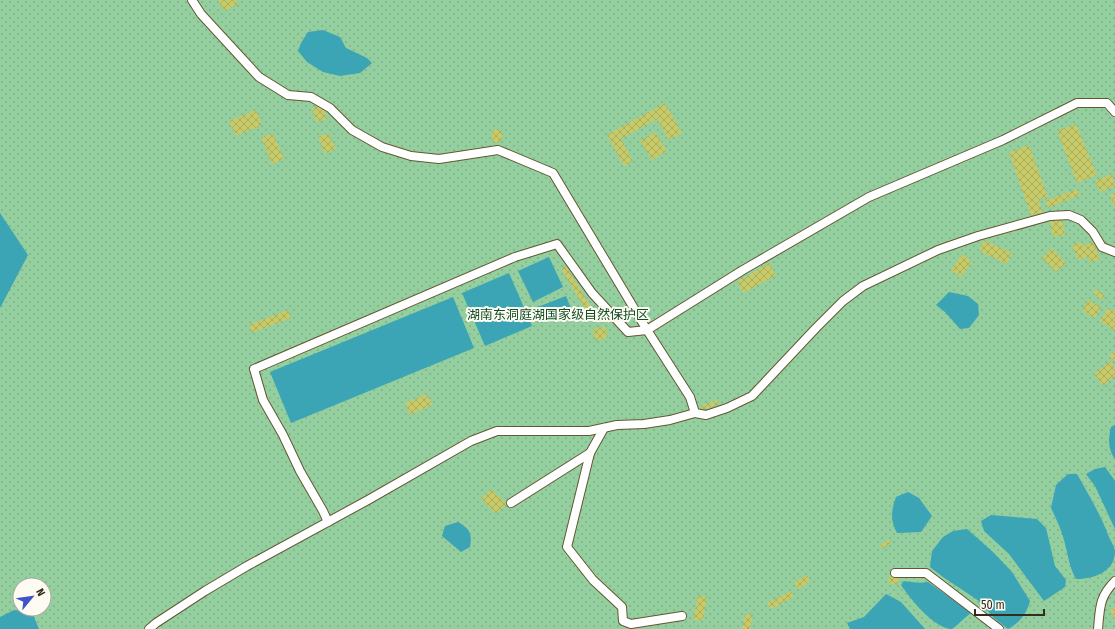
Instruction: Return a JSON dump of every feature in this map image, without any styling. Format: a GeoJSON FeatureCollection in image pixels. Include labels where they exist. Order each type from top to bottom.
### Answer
{"type":"FeatureCollection","features":[{"type":"Feature","properties":{"kind":"street"},"geometry":{"type":"LineString","coordinates":[[192,0],[201,14],[259,77],[288,95],[311,97],[330,108],[352,130],[382,147],[410,156],[439,159],[498,150],[553,173],[647,330],[690,397],[695,413]]}},
{"type":"Feature","properties":{"kind":"street"},"geometry":{"type":"LineString","coordinates":[[328,522],[263,400],[254,369],[515,257],[558,244],[592,293],[628,332],[647,330],[743,270],[869,197],[1003,140],[1077,103],[1107,103],[1115,112]]}},
{"type":"Feature","properties":{"kind":"street"},"geometry":{"type":"LineString","coordinates":[[149,629],[211,587],[470,441],[497,430],[589,431],[670,420],[695,413],[706,415],[727,408],[752,396],[843,301],[863,286],[938,250],[978,236],[1050,216],[1069,215],[1081,220],[1093,232],[1102,247],[1115,252]]}},
{"type":"Feature","properties":{"kind":"street"},"geometry":{"type":"LineString","coordinates":[[604,428],[590,453],[567,546],[593,580],[622,607],[623,621],[632,624],[682,616]]}},
{"type":"Feature","properties":{"kind":"street"},"geometry":{"type":"LineString","coordinates":[[511,503],[590,453]]}},
{"type":"Feature","properties":{"kind":"street"},"geometry":{"type":"LineString","coordinates":[[895,573],[926,573],[999,629]]}},
{"type":"Feature","properties":{"kind":"street"},"geometry":{"type":"LineString","coordinates":[[1098,629],[1100,606],[1107,589],[1115,581]]}},
{"type":"Feature","properties":{"kind":"green space","name":"湖南东洞庭湖国家级自然保护区"},"geometry":{"type":"Polygon","coordinates":[[[0,0],[1115,0],[1115,629],[0,629],[0,0]]]}},
{"type":"Feature","properties":{"kind":"water"},"geometry":{"type":"Polygon","coordinates":[[[323,30],[340,37],[346,48],[367,58],[372,63],[360,73],[340,76],[323,72],[307,62],[298,51],[301,43],[308,32],[323,30]]]}},
{"type":"Feature","properties":{"kind":"water"},"geometry":{"type":"Polygon","coordinates":[[[0,213],[28,255],[0,308],[0,213]]]}},
{"type":"Feature","properties":{"kind":"water"},"geometry":{"type":"Polygon","coordinates":[[[549,257],[563,287],[533,302],[518,271],[549,257]]]}},
{"type":"Feature","properties":{"kind":"water"},"geometry":{"type":"Polygon","coordinates":[[[509,273],[532,326],[485,346],[462,293],[509,273]]]}},
{"type":"Feature","properties":{"kind":"water"},"geometry":{"type":"Polygon","coordinates":[[[949,292],[968,296],[978,304],[979,315],[969,328],[960,329],[945,312],[936,305],[949,292]]]}},
{"type":"Feature","properties":{"kind":"water"},"geometry":{"type":"Polygon","coordinates":[[[566,296],[572,311],[541,323],[535,308],[566,296]]]}},
{"type":"Feature","properties":{"kind":"water"},"geometry":{"type":"Polygon","coordinates":[[[453,297],[474,348],[291,423],[270,372],[453,297]]]}},
{"type":"Feature","properties":{"kind":"water"},"geometry":{"type":"Polygon","coordinates":[[[1115,425],[1115,459],[1110,448],[1109,435],[1111,427],[1115,425]]]}},
{"type":"Feature","properties":{"kind":"water"},"geometry":{"type":"Polygon","coordinates":[[[1105,467],[1115,481],[1115,529],[1095,486],[1086,474],[1095,469],[1105,467]]]}},
{"type":"Feature","properties":{"kind":"water"},"geometry":{"type":"Polygon","coordinates":[[[1068,474],[1077,474],[1106,529],[1115,551],[1114,559],[1107,570],[1089,578],[1076,579],[1070,565],[1057,520],[1051,508],[1056,485],[1068,474]]]}},
{"type":"Feature","properties":{"kind":"water"},"geometry":{"type":"Polygon","coordinates":[[[908,492],[919,498],[932,516],[921,532],[897,533],[892,520],[893,507],[896,497],[908,492]]]}},
{"type":"Feature","properties":{"kind":"water"},"geometry":{"type":"Polygon","coordinates":[[[991,515],[1037,519],[1046,528],[1055,566],[1066,580],[1065,587],[1044,601],[1009,554],[984,531],[981,521],[991,515]]]}},
{"type":"Feature","properties":{"kind":"water"},"geometry":{"type":"Polygon","coordinates":[[[458,522],[468,529],[471,538],[470,547],[461,552],[442,536],[445,526],[458,522]]]}},
{"type":"Feature","properties":{"kind":"water"},"geometry":{"type":"Polygon","coordinates":[[[967,529],[993,552],[1012,572],[1030,601],[1022,618],[1008,629],[994,618],[979,601],[930,567],[932,551],[943,537],[953,531],[967,529]]]}},
{"type":"Feature","properties":{"kind":"water"},"geometry":{"type":"Polygon","coordinates":[[[904,581],[919,583],[928,582],[971,613],[952,629],[945,628],[930,618],[916,604],[901,585],[904,581]]]}},
{"type":"Feature","properties":{"kind":"water"},"geometry":{"type":"Polygon","coordinates":[[[886,594],[901,602],[925,629],[850,629],[847,623],[864,617],[886,594]]]}},
{"type":"Feature","properties":{"kind":"water"},"geometry":{"type":"Polygon","coordinates":[[[12,611],[12,617],[34,617],[39,629],[0,629],[0,617],[12,611]]]}},
{"type":"Feature","properties":{"kind":"building"},"geometry":{"type":"Polygon","coordinates":[[[218,0],[236,0],[238,4],[224,11],[218,0]]]}},
{"type":"Feature","properties":{"kind":"building"},"geometry":{"type":"Polygon","coordinates":[[[665,103],[682,133],[669,140],[657,119],[621,139],[633,161],[624,166],[607,135],[665,103]]]}},
{"type":"Feature","properties":{"kind":"building"},"geometry":{"type":"Polygon","coordinates":[[[322,105],[327,119],[316,122],[312,108],[322,105]]]}},
{"type":"Feature","properties":{"kind":"building"},"geometry":{"type":"Polygon","coordinates":[[[256,110],[262,125],[236,136],[229,121],[256,110]]]}},
{"type":"Feature","properties":{"kind":"building"},"geometry":{"type":"Polygon","coordinates":[[[1076,124],[1097,175],[1077,183],[1057,131],[1076,124]]]}},
{"type":"Feature","properties":{"kind":"building"},"geometry":{"type":"Polygon","coordinates":[[[492,130],[502,130],[502,142],[492,142],[492,130]]]}},
{"type":"Feature","properties":{"kind":"building"},"geometry":{"type":"Polygon","coordinates":[[[655,132],[667,151],[652,160],[640,141],[655,132]]]}},
{"type":"Feature","properties":{"kind":"building"},"geometry":{"type":"Polygon","coordinates":[[[273,133],[284,159],[272,164],[261,138],[273,133]]]}},
{"type":"Feature","properties":{"kind":"building"},"geometry":{"type":"Polygon","coordinates":[[[328,133],[336,149],[325,154],[318,137],[328,133]]]}},
{"type":"Feature","properties":{"kind":"building"},"geometry":{"type":"Polygon","coordinates":[[[1029,145],[1048,197],[1038,200],[1043,212],[1031,216],[1009,153],[1029,145]]]}},
{"type":"Feature","properties":{"kind":"building"},"geometry":{"type":"Polygon","coordinates":[[[1112,174],[1115,186],[1100,192],[1095,181],[1112,174]]]}},
{"type":"Feature","properties":{"kind":"building"},"geometry":{"type":"Polygon","coordinates":[[[1077,189],[1080,195],[1048,208],[1045,201],[1077,189]]]}},
{"type":"Feature","properties":{"kind":"building"},"geometry":{"type":"Polygon","coordinates":[[[1115,193],[1115,209],[1110,195],[1115,193]]]}},
{"type":"Feature","properties":{"kind":"building"},"geometry":{"type":"Polygon","coordinates":[[[1062,220],[1065,235],[1053,237],[1050,222],[1062,220]]]}},
{"type":"Feature","properties":{"kind":"building"},"geometry":{"type":"Polygon","coordinates":[[[984,240],[1012,253],[1007,264],[979,251],[984,240]]]}},
{"type":"Feature","properties":{"kind":"building"},"geometry":{"type":"Polygon","coordinates":[[[1081,242],[1083,246],[1094,242],[1100,259],[1090,263],[1088,257],[1078,260],[1072,245],[1081,242]]]}},
{"type":"Feature","properties":{"kind":"building"},"geometry":{"type":"Polygon","coordinates":[[[1052,248],[1066,263],[1056,272],[1042,258],[1052,248]]]}},
{"type":"Feature","properties":{"kind":"building"},"geometry":{"type":"Polygon","coordinates":[[[962,254],[972,262],[961,277],[951,270],[962,254]]]}},
{"type":"Feature","properties":{"kind":"building"},"geometry":{"type":"Polygon","coordinates":[[[769,263],[776,275],[744,293],[737,282],[769,263]]]}},
{"type":"Feature","properties":{"kind":"building"},"geometry":{"type":"Polygon","coordinates":[[[566,266],[591,307],[586,310],[561,269],[566,266]]]}},
{"type":"Feature","properties":{"kind":"building"},"geometry":{"type":"Polygon","coordinates":[[[1096,289],[1105,296],[1102,300],[1093,293],[1096,289]]]}},
{"type":"Feature","properties":{"kind":"building"},"geometry":{"type":"Polygon","coordinates":[[[1088,300],[1101,307],[1095,318],[1082,311],[1088,300]]]}},
{"type":"Feature","properties":{"kind":"building"},"geometry":{"type":"Polygon","coordinates":[[[1108,308],[1115,312],[1115,331],[1100,321],[1108,308]]]}},
{"type":"Feature","properties":{"kind":"building"},"geometry":{"type":"Polygon","coordinates":[[[288,310],[291,318],[252,333],[249,325],[288,310]]]}},
{"type":"Feature","properties":{"kind":"building"},"geometry":{"type":"Polygon","coordinates":[[[605,326],[608,337],[596,341],[592,330],[605,326]]]}},
{"type":"Feature","properties":{"kind":"building"},"geometry":{"type":"Polygon","coordinates":[[[1113,352],[1115,354],[1115,362],[1109,356],[1113,352]]]}},
{"type":"Feature","properties":{"kind":"building"},"geometry":{"type":"Polygon","coordinates":[[[1110,361],[1115,368],[1115,376],[1103,386],[1094,374],[1110,361]]]}},
{"type":"Feature","properties":{"kind":"building"},"geometry":{"type":"Polygon","coordinates":[[[427,394],[432,405],[410,415],[405,403],[427,394]]]}},
{"type":"Feature","properties":{"kind":"building"},"geometry":{"type":"Polygon","coordinates":[[[718,400],[719,404],[702,410],[701,405],[718,400]]]}},
{"type":"Feature","properties":{"kind":"building"},"geometry":{"type":"Polygon","coordinates":[[[491,489],[507,504],[496,514],[481,499],[491,489]]]}},
{"type":"Feature","properties":{"kind":"building"},"geometry":{"type":"Polygon","coordinates":[[[888,539],[891,542],[883,549],[880,546],[888,539]]]}},
{"type":"Feature","properties":{"kind":"building"},"geometry":{"type":"Polygon","coordinates":[[[890,574],[900,577],[897,585],[888,582],[890,574]]]}},
{"type":"Feature","properties":{"kind":"building"},"geometry":{"type":"Polygon","coordinates":[[[807,575],[810,582],[798,589],[794,582],[807,575]]]}},
{"type":"Feature","properties":{"kind":"building"},"geometry":{"type":"Polygon","coordinates":[[[791,591],[794,597],[771,609],[767,603],[791,591]]]}},
{"type":"Feature","properties":{"kind":"building"},"geometry":{"type":"Polygon","coordinates":[[[698,595],[707,597],[703,620],[693,620],[698,595]]]}},
{"type":"Feature","properties":{"kind":"building"},"geometry":{"type":"Polygon","coordinates":[[[1115,607],[1115,620],[1110,610],[1115,607]]]}},
{"type":"Feature","properties":{"kind":"building"},"geometry":{"type":"Polygon","coordinates":[[[745,614],[753,615],[750,629],[742,629],[745,614]]]}}]}
